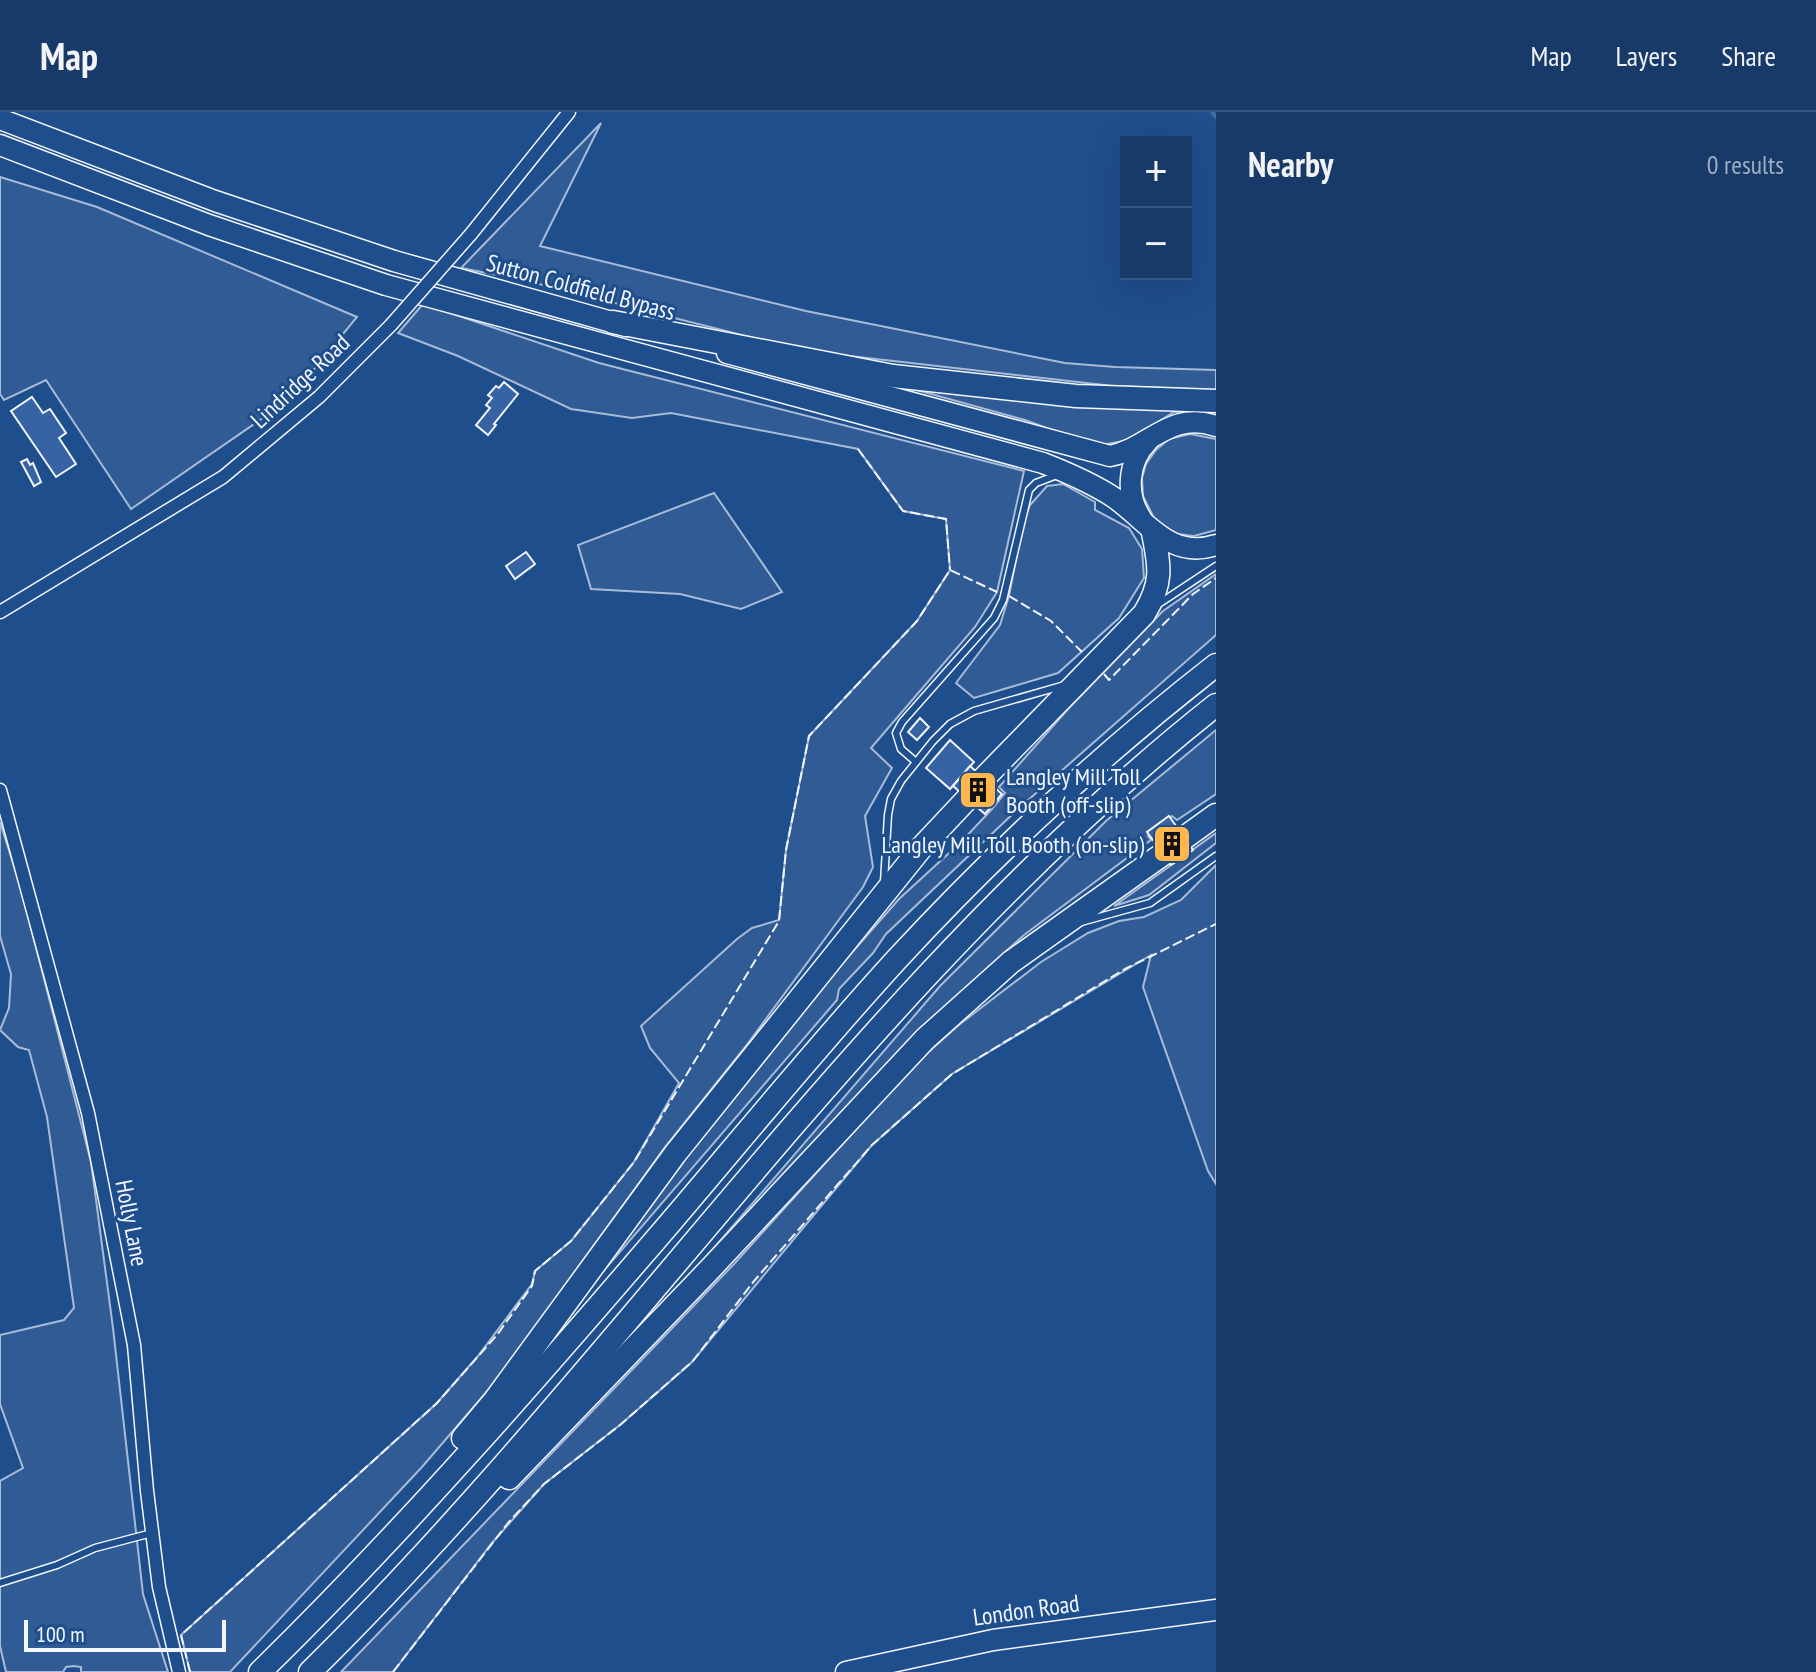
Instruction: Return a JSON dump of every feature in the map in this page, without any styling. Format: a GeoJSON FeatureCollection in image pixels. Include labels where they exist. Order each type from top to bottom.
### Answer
{"type":"FeatureCollection","features":[{"type":"Feature","properties":{"kind":"highway","name":"Sutton Coldfield Bypass"},"geometry":{"type":"LineString","coordinates":[[0,119],[215,201],[394,261],[1089,452],[1110,456],[1124,453],[1174,424],[1209,423]]}},
{"type":"Feature","properties":{"kind":"highway","name":"Sutton Coldfield Bypass"},"geometry":{"type":"LineString","coordinates":[[0,145],[209,225],[386,285],[1043,463],[1112,496],[1167,542],[1197,549],[1216,545]]}},
{"type":"Feature","properties":{"kind":"highway"},"geometry":{"type":"LineString","coordinates":[[613,322],[893,376],[1076,396],[1216,401]]}},
{"type":"Feature","properties":{"kind":"highway"},"geometry":{"type":"LineString","coordinates":[[984,778],[1144,614],[1153,599],[1160,567],[1149,529],[1133,503],[1130,485],[1137,457],[1155,434]]}},
{"type":"Feature","properties":{"kind":"highway"},"geometry":{"type":"LineString","coordinates":[[260,1672],[327,1606],[483,1438],[896,960],[1079,778],[1216,665]]}},
{"type":"Feature","properties":{"kind":"highway"},"geometry":{"type":"LineString","coordinates":[[350,1632],[516,1450],[817,1098],[924,978],[1075,826],[1216,705]]}},
{"type":"Feature","properties":{"kind":"highway"},"geometry":{"type":"LineString","coordinates":[[327,1606],[495,1400],[675,1154],[921,848],[967,799]]}},
{"type":"Feature","properties":{"kind":"highway"},"geometry":{"type":"LineString","coordinates":[[1184,838],[1216,815]]}},
{"type":"Feature","properties":{"kind":"highway"},"geometry":{"type":"LineString","coordinates":[[310,1672],[524,1463],[711,1268],[900,1062],[1001,971],[1163,854]]}},
{"type":"Feature","properties":{"kind":"highway","name":"London Road"},"geometry":{"type":"LineString","coordinates":[[846,1672],[993,1640],[1216,1610]]}},
{"type":"Feature","properties":{"kind":"street","name":"Lindridge Road"},"geometry":{"type":"LineString","coordinates":[[0,612],[223,477],[319,397],[391,325],[471,234],[569,112]]}},
{"type":"Feature","properties":{"kind":"street","name":"Holly Lane"},"geometry":{"type":"LineString","coordinates":[[0,790],[88,1113],[134,1345],[159,1587],[179,1672]]}},
{"type":"Feature","properties":{"kind":"lane"},"geometry":{"type":"LineString","coordinates":[[916,762],[901,749],[896,733],[902,722],[994,618],[1003,600],[1029,490],[1050,476],[1069,473]]}},
{"type":"Feature","properties":{"kind":"lane"},"geometry":{"type":"LineString","coordinates":[[1144,614],[1216,566]]}},
{"type":"Feature","properties":{"kind":"lane"},"geometry":{"type":"LineString","coordinates":[[883,897],[891,799],[901,781],[950,724],[974,711],[1078,681]]}},
{"type":"Feature","properties":{"kind":"lane"},"geometry":{"type":"LineString","coordinates":[[1059,927],[1150,903],[1216,856]]}},
{"type":"Feature","properties":{"kind":"lane"},"geometry":{"type":"LineString","coordinates":[[0,1583],[14,1581],[95,1548],[152,1533]]}},
{"type":"Feature","properties":{"kind":"shaded area"},"geometry":{"type":"Polygon","coordinates":[[[601,123],[540,246],[806,311],[1065,363],[1216,370],[1216,390],[1113,386],[806,351],[523,280],[461,268],[601,123]]]}},
{"type":"Feature","properties":{"kind":"shaded area"},"geometry":{"type":"Polygon","coordinates":[[[0,177],[97,207],[357,317],[289,400],[131,509],[46,380],[4,400],[0,394],[0,177]]]}},
{"type":"Feature","properties":{"kind":"shaded area"},"geometry":{"type":"Polygon","coordinates":[[[423,304],[599,363],[1024,471],[997,592],[975,627],[871,748],[892,768],[865,816],[873,867],[863,887],[746,1046],[665,1147],[496,1381],[422,1467],[230,1672],[190,1672],[181,1635],[437,1403],[478,1356],[532,1284],[535,1271],[571,1241],[634,1162],[679,1083],[650,1048],[641,1026],[737,939],[752,928],[779,920],[786,850],[809,736],[917,621],[950,570],[946,519],[903,511],[858,449],[671,413],[632,418],[571,409],[458,356],[398,333],[423,304]]]}},
{"type":"Feature","properties":{"kind":"shaded area"},"geometry":{"type":"Polygon","coordinates":[[[884,381],[1196,411],[1174,412],[1129,440],[1096,446],[1025,420],[884,381]]]}},
{"type":"Feature","properties":{"kind":"shaded area"},"geometry":{"type":"Polygon","coordinates":[[[1190,434],[1216,439],[1216,530],[1194,536],[1177,534],[1155,520],[1143,496],[1142,478],[1146,464],[1156,450],[1169,439],[1190,434]]]}},
{"type":"Feature","properties":{"kind":"shaded area"},"geometry":{"type":"Polygon","coordinates":[[[1063,484],[1095,502],[1095,510],[1129,528],[1142,549],[1144,578],[1119,618],[1058,673],[974,698],[956,683],[1000,625],[1009,596],[1023,523],[1030,505],[1047,486],[1063,484]]]}},
{"type":"Feature","properties":{"kind":"shaded area"},"geometry":{"type":"Polygon","coordinates":[[[714,493],[782,592],[741,609],[680,594],[591,589],[578,545],[714,493]]]}},
{"type":"Feature","properties":{"kind":"shaded area"},"geometry":{"type":"Polygon","coordinates":[[[1216,574],[1216,635],[1018,809],[886,934],[873,953],[839,989],[837,1000],[588,1289],[624,1236],[782,1032],[899,899],[992,809],[1005,793],[999,787],[1069,708],[1163,611],[1216,574]]]}},
{"type":"Feature","properties":{"kind":"shaded area"},"geometry":{"type":"Polygon","coordinates":[[[1216,730],[1216,794],[1177,820],[1172,816],[1148,836],[1151,840],[1024,935],[973,981],[928,1024],[669,1300],[940,986],[1106,821],[1216,730]]]}},
{"type":"Feature","properties":{"kind":"shaded area"},"geometry":{"type":"Polygon","coordinates":[[[0,822],[20,885],[91,1162],[143,1594],[168,1672],[81,1672],[81,1667],[74,1666],[66,1667],[63,1672],[6,1672],[0,1646],[0,1481],[23,1468],[0,1404],[0,1335],[64,1320],[74,1308],[47,1117],[29,1050],[18,1047],[0,1030],[9,1008],[11,974],[0,936],[0,822]]]}},
{"type":"Feature","properties":{"kind":"shaded area"},"geometry":{"type":"Polygon","coordinates":[[[1216,833],[1216,843],[1149,895],[1114,906],[1216,833]]]}},
{"type":"Feature","properties":{"kind":"shaded area"},"geometry":{"type":"Polygon","coordinates":[[[1216,865],[1216,1184],[1208,1171],[1143,987],[1151,955],[952,1074],[872,1145],[691,1363],[620,1425],[544,1484],[492,1543],[393,1672],[341,1672],[734,1264],[915,1064],[960,1024],[1041,962],[1088,933],[1119,921],[1144,917],[1181,900],[1216,865]]]}},
{"type":"Feature","properties":{"kind":"building"},"geometry":{"type":"Polygon","coordinates":[[[504,382],[518,394],[488,435],[476,425],[490,408],[486,405],[492,398],[488,395],[504,382]]]}},
{"type":"Feature","properties":{"kind":"building"},"geometry":{"type":"Polygon","coordinates":[[[32,397],[43,413],[50,409],[66,433],[59,438],[76,464],[56,477],[11,411],[32,397]]]}},
{"type":"Feature","properties":{"kind":"building"},"geometry":{"type":"Polygon","coordinates":[[[27,459],[30,465],[33,463],[41,482],[34,486],[21,462],[27,459]]]}},
{"type":"Feature","properties":{"kind":"building"},"geometry":{"type":"Polygon","coordinates":[[[526,552],[535,564],[515,579],[506,566],[526,552]]]}},
{"type":"Feature","properties":{"kind":"building"},"geometry":{"type":"Polygon","coordinates":[[[920,718],[929,727],[917,740],[908,732],[920,718]]]}},
{"type":"Feature","properties":{"kind":"building"},"geometry":{"type":"Polygon","coordinates":[[[950,740],[974,762],[950,789],[926,768],[950,740]]]}},
{"type":"Feature","properties":{"kind":"building","name":"Langley Mill Toll Booth (off-slip)"},"geometry":{"type":"Polygon","coordinates":[[[970,766],[1002,794],[985,814],[953,786],[970,766]]]}},
{"type":"Feature","properties":{"kind":"building","name":"Langley Mill Toll Booth (on-slip)"},"geometry":{"type":"Polygon","coordinates":[[[1169,816],[1193,850],[1171,865],[1147,832],[1169,816]]]}},
{"type":"Feature","properties":{"kind":"waterway"},"geometry":{"type":"LineString","coordinates":[[1212,112],[1216,117]]}},
{"type":"Feature","properties":{"kind":"fence"},"geometry":{"type":"LineString","coordinates":[[858,449],[903,511],[946,519],[950,570]]}},
{"type":"Feature","properties":{"kind":"fence"},"geometry":{"type":"LineString","coordinates":[[190,1672],[181,1635],[437,1403],[497,1335],[532,1286],[535,1271],[571,1241],[634,1162],[779,921],[786,850],[809,736],[917,621],[950,570],[997,592]]}},
{"type":"Feature","properties":{"kind":"fence"},"geometry":{"type":"LineString","coordinates":[[1104,674],[1109,680],[1193,594],[1216,578]]}},
{"type":"Feature","properties":{"kind":"fence"},"geometry":{"type":"LineString","coordinates":[[1009,596],[1051,621],[1082,652]]}},
{"type":"Feature","properties":{"kind":"fence"},"geometry":{"type":"LineString","coordinates":[[393,1672],[508,1523],[544,1484],[620,1425],[693,1361],[754,1281],[872,1145],[952,1074],[1125,969],[1216,924]]}},
{"type":"Feature","properties":{"kind":"place","name":"Langley Mill Toll Booth (off-slip)"},"geometry":{"type":"Point","coordinates":[978,790]}},
{"type":"Feature","properties":{"kind":"place","name":"Langley Mill Toll Booth (on-slip)"},"geometry":{"type":"Point","coordinates":[1172,844]}}]}
